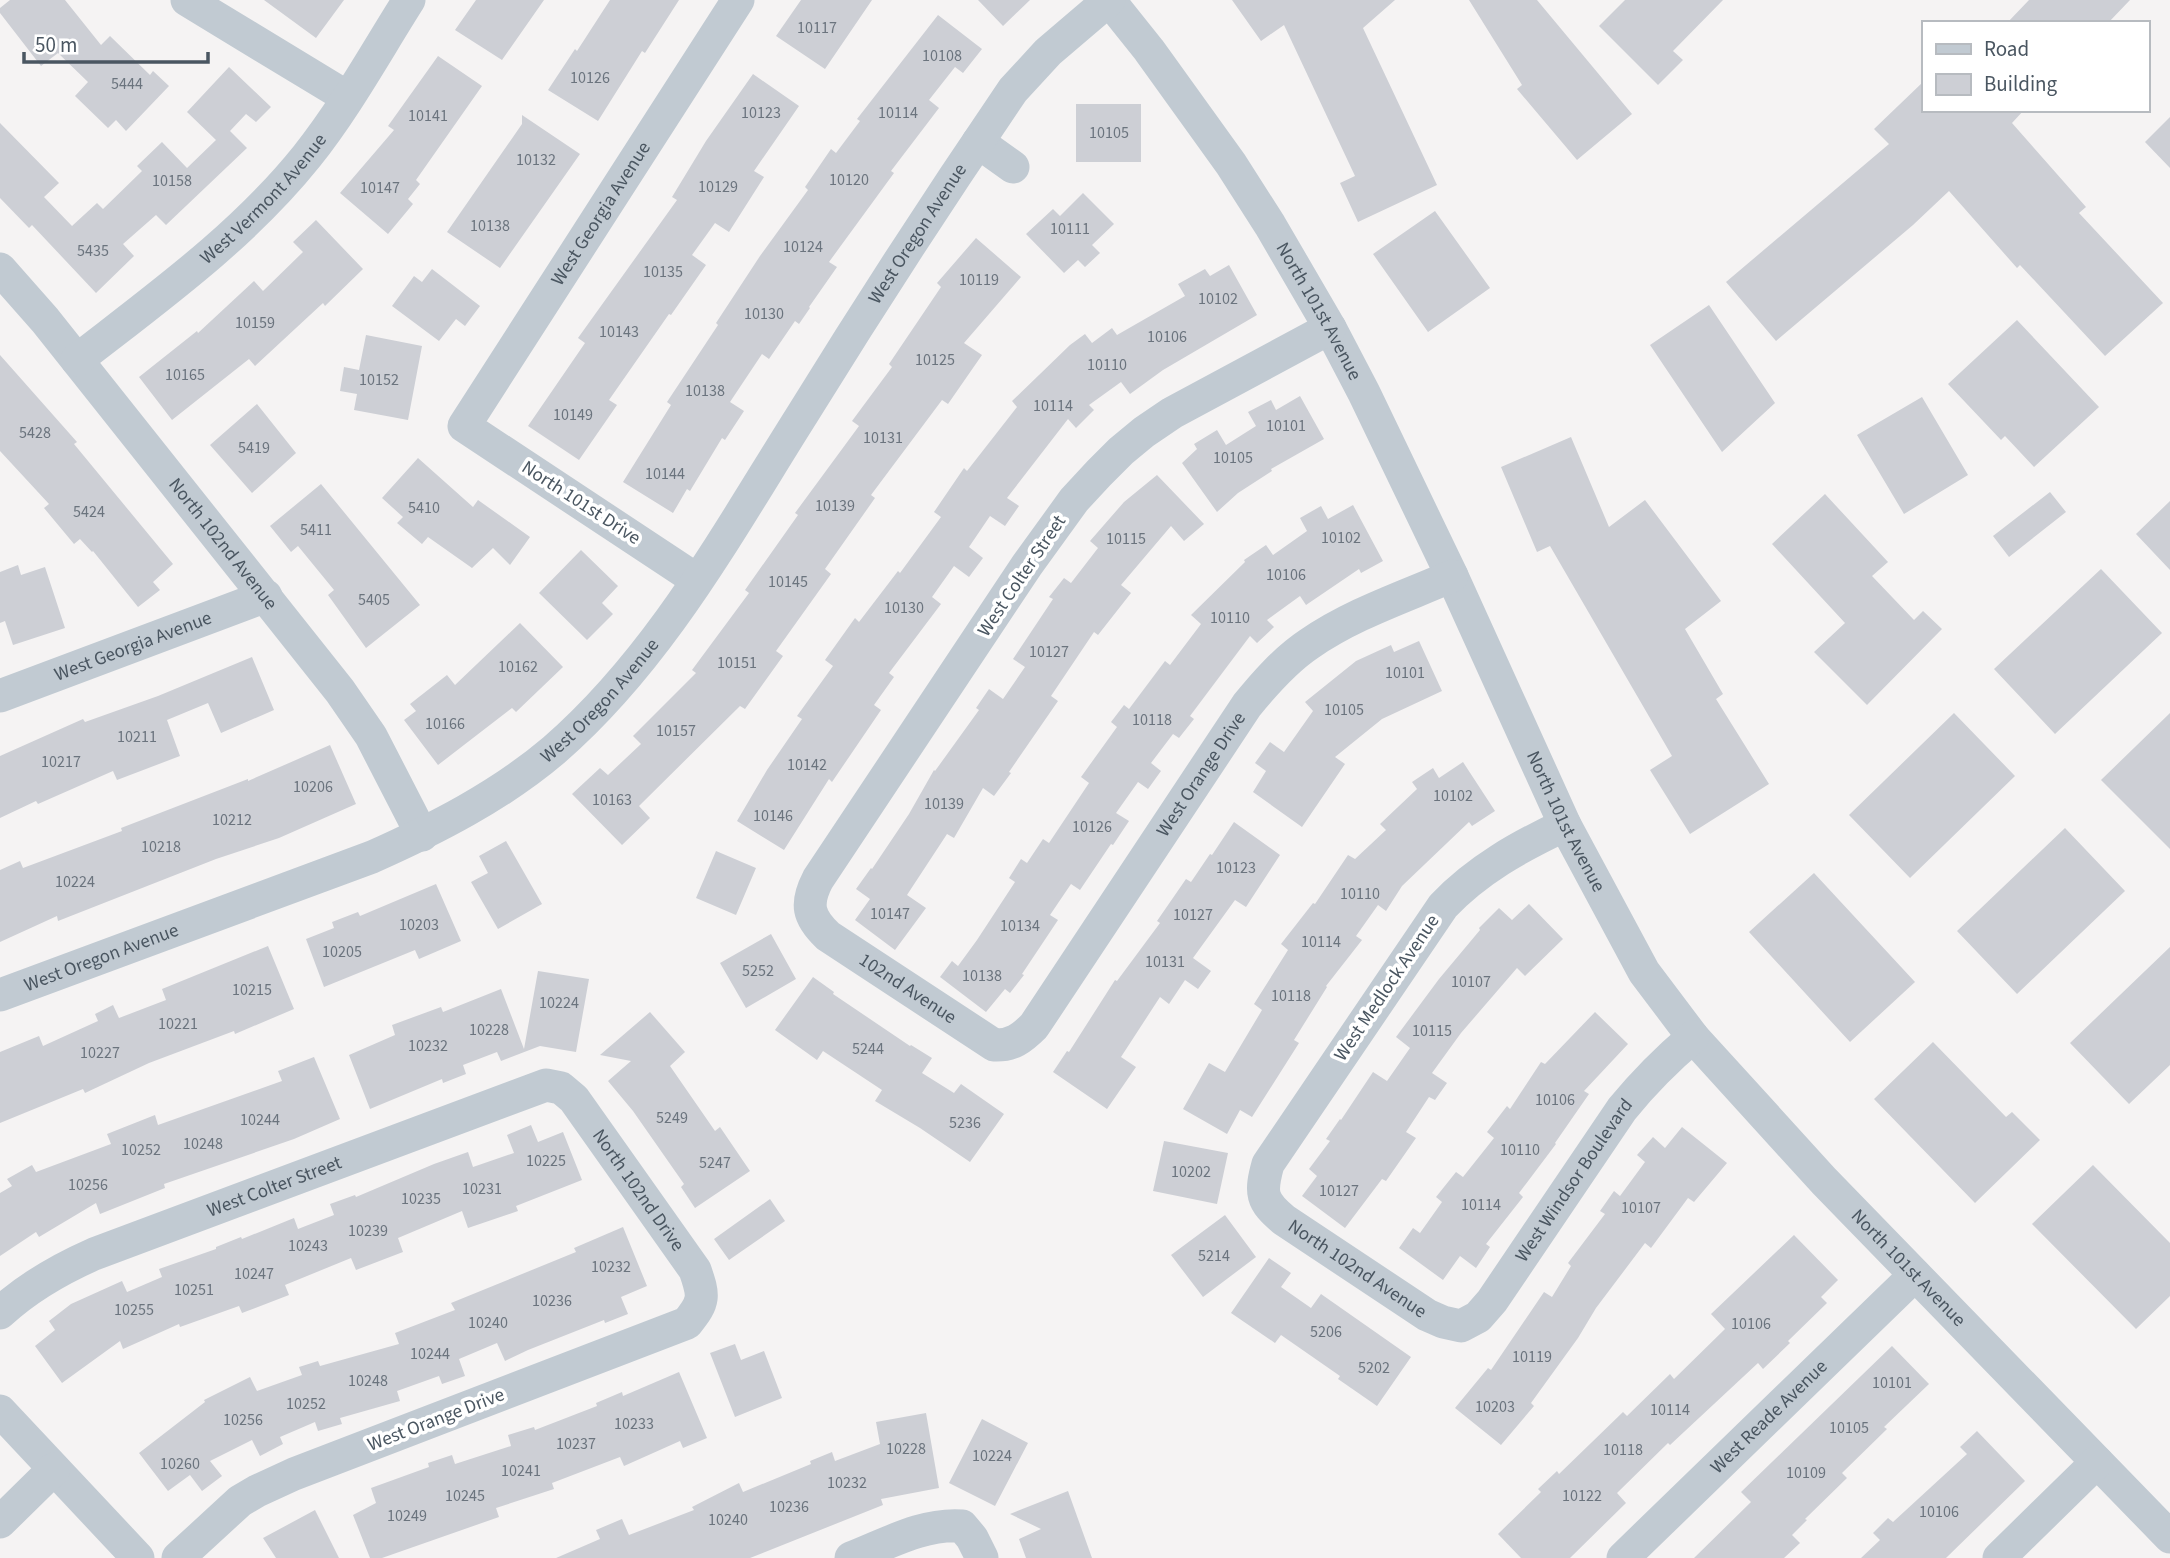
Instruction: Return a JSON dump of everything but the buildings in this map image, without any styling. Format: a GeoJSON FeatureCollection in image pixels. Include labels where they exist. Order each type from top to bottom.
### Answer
{"type":"FeatureCollection","features":[{"type":"Feature","properties":{"kind":"street"},"geometry":{"type":"LineString","coordinates":[[187,0],[347,97]]}},
{"type":"Feature","properties":{"kind":"street","name":"West Vermont Avenue"},"geometry":{"type":"LineString","coordinates":[[77,360],[167,290],[267,201],[308,155],[409,0]]}},
{"type":"Feature","properties":{"kind":"street","name":"West Georgia Avenue"},"geometry":{"type":"LineString","coordinates":[[464,426],[738,0]]}},
{"type":"Feature","properties":{"kind":"street","name":"West Oregon Avenue"},"geometry":{"type":"LineString","coordinates":[[0,995],[372,857],[422,835],[511,782],[553,750],[591,715],[629,674],[697,580],[820,385],[1013,90],[1048,52],[1109,0]]}},
{"type":"Feature","properties":{"kind":"street","name":"North 101st Avenue"},"geometry":{"type":"LineString","coordinates":[[1109,0],[1149,50],[1231,164],[1330,328],[1452,576],[1565,825],[1644,972],[1693,1037],[1824,1181],[2170,1537]]}},
{"type":"Feature","properties":{"kind":"street","name":"West Oregon Avenue"},"geometry":{"type":"LineString","coordinates":[[978,142],[1013,167]]}},
{"type":"Feature","properties":{"kind":"street","name":"North 102nd Avenue"},"geometry":{"type":"LineString","coordinates":[[0,269],[77,360],[340,691],[371,736],[422,835]]}},
{"type":"Feature","properties":{"kind":"street","name":"West Colter Street"},"geometry":{"type":"LineString","coordinates":[[811,915],[810,894],[818,879],[1027,565],[1074,500],[1121,451],[1144,432],[1184,407],[1330,328]]}},
{"type":"Feature","properties":{"kind":"street","name":"North 101st Drive"},"geometry":{"type":"LineString","coordinates":[[464,426],[697,580]]}},
{"type":"Feature","properties":{"kind":"street","name":"West Orange Drive"},"geometry":{"type":"LineString","coordinates":[[1013,1043],[1034,1026],[1247,705],[1263,686],[1307,645],[1328,631],[1452,576]]}},
{"type":"Feature","properties":{"kind":"street","name":"West Georgia Avenue"},"geometry":{"type":"LineString","coordinates":[[0,696],[266,596]]}},
{"type":"Feature","properties":{"kind":"street","name":"West Medlock Avenue"},"geometry":{"type":"LineString","coordinates":[[1263,1197],[1268,1164],[1443,906],[1480,873],[1529,842],[1565,825]]}},
{"type":"Feature","properties":{"kind":"street","name":"102nd Avenue"},"geometry":{"type":"LineString","coordinates":[[811,915],[828,936],[995,1045],[1013,1043]]}},
{"type":"Feature","properties":{"kind":"street","name":"West Windsor Boulevard"},"geometry":{"type":"LineString","coordinates":[[1461,1326],[1478,1317],[1492,1301],[1622,1109],[1641,1086],[1693,1037]]}},
{"type":"Feature","properties":{"kind":"street","name":"West Colter Street"},"geometry":{"type":"LineString","coordinates":[[0,1312],[27,1290],[60,1269],[94,1254],[528,1090],[546,1084],[561,1088]]}},
{"type":"Feature","properties":{"kind":"street","name":"North 102nd Drive"},"geometry":{"type":"LineString","coordinates":[[561,1088],[574,1098],[695,1270],[703,1301]]}},
{"type":"Feature","properties":{"kind":"street","name":"North 102nd Avenue"},"geometry":{"type":"LineString","coordinates":[[1263,1197],[1272,1210],[1284,1220],[1427,1315],[1461,1326]]}},
{"type":"Feature","properties":{"kind":"street","name":"West Reade Avenue"},"geometry":{"type":"LineString","coordinates":[[1623,1558],[1915,1275]]}},
{"type":"Feature","properties":{"kind":"street","name":"West Orange Drive"},"geometry":{"type":"LineString","coordinates":[[178,1558],[224,1514],[257,1491],[293,1474],[675,1329],[687,1323],[703,1301]]}},
{"type":"Feature","properties":{"kind":"street"},"geometry":{"type":"LineString","coordinates":[[0,1411],[138,1558]]}},
{"type":"Feature","properties":{"kind":"street"},"geometry":{"type":"LineString","coordinates":[[1999,1558],[2097,1462]]}},
{"type":"Feature","properties":{"kind":"street"},"geometry":{"type":"LineString","coordinates":[[0,1522],[54,1469]]}},
{"type":"Feature","properties":{"kind":"street"},"geometry":{"type":"LineString","coordinates":[[851,1558],[927,1528],[947,1525],[962,1526],[972,1538],[982,1558]]}}]}
